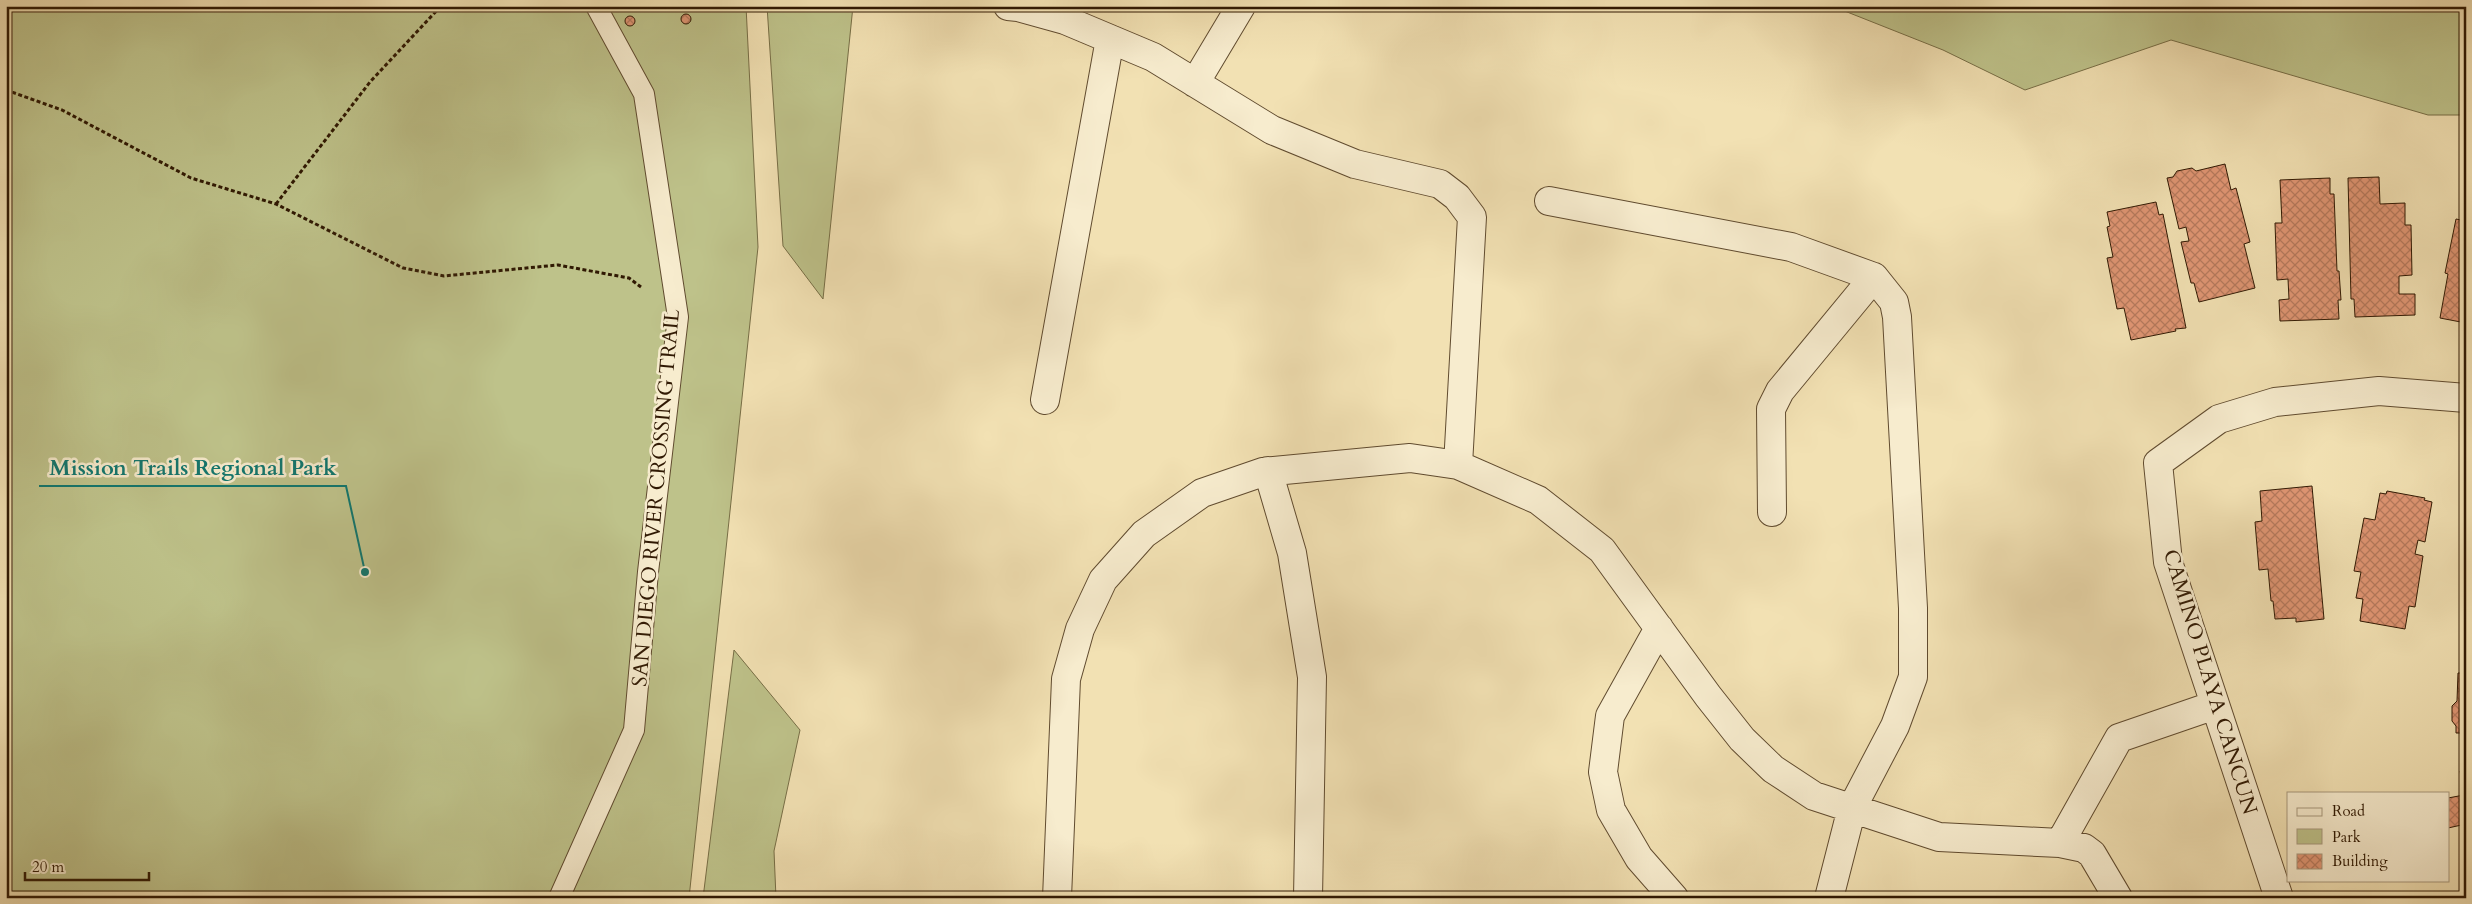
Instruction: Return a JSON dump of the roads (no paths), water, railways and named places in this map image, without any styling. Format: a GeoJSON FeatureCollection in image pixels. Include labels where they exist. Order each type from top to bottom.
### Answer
{"type":"FeatureCollection","features":[{"type":"Feature","properties":{"kind":"street"},"geometry":{"type":"LineString","coordinates":[[1008,6],[1065,20],[1153,57],[1272,130],[1355,164],[1440,184],[1464,206],[1472,217],[1458,465]]}},
{"type":"Feature","properties":{"kind":"street"},"geometry":{"type":"LineString","coordinates":[[1195,83],[1241,6]]}},
{"type":"Feature","properties":{"kind":"street"},"geometry":{"type":"LineString","coordinates":[[1045,400],[1110,39]]}},
{"type":"Feature","properties":{"kind":"street"},"geometry":{"type":"LineString","coordinates":[[1549,201],[1791,248],[1874,277],[1894,302],[1897,317],[1913,608],[1913,677],[1895,726],[1852,808],[1829,898]]}},
{"type":"Feature","properties":{"kind":"street"},"geometry":{"type":"LineString","coordinates":[[1772,512],[1771,409],[1780,391],[1874,277]]}},
{"type":"Feature","properties":{"kind":"street","name":"CAMINO PLAYA CANCUN"},"geometry":{"type":"LineString","coordinates":[[2279,898],[2168,562],[2158,463],[2219,419],[2275,402],[2380,391],[2466,398]]}},
{"type":"Feature","properties":{"kind":"street"},"geometry":{"type":"LineString","coordinates":[[1057,898],[1066,679],[1080,629],[1103,580],[1144,534],[1202,494],[1268,471],[1410,458],[1458,465],[1538,500],[1602,550],[1742,739],[1773,769],[1814,796],[1939,837],[2060,842],[2084,848],[2092,854],[2118,898]]}},
{"type":"Feature","properties":{"kind":"street"},"geometry":{"type":"LineString","coordinates":[[1268,471],[1292,553],[1312,677],[1308,898]]}},
{"type":"Feature","properties":{"kind":"street"},"geometry":{"type":"LineString","coordinates":[[1659,628],[1610,716],[1603,772],[1611,810],[1638,858],[1674,898]]}},
{"type":"Feature","properties":{"kind":"street"},"geometry":{"type":"LineString","coordinates":[[2060,842],[2119,738],[2215,705]]}},
{"type":"Feature","properties":{"kind":"lane","name":"SAN DIEGO RIVER CROSSING TRAIL"},"geometry":{"type":"LineString","coordinates":[[559,898],[634,730],[648,572],[678,317],[644,94],[596,6]]}},
{"type":"Feature","properties":{"kind":"place","name":"Mission Trails Regional Park"},"geometry":{"type":"Point","coordinates":[365,572]}}]}
